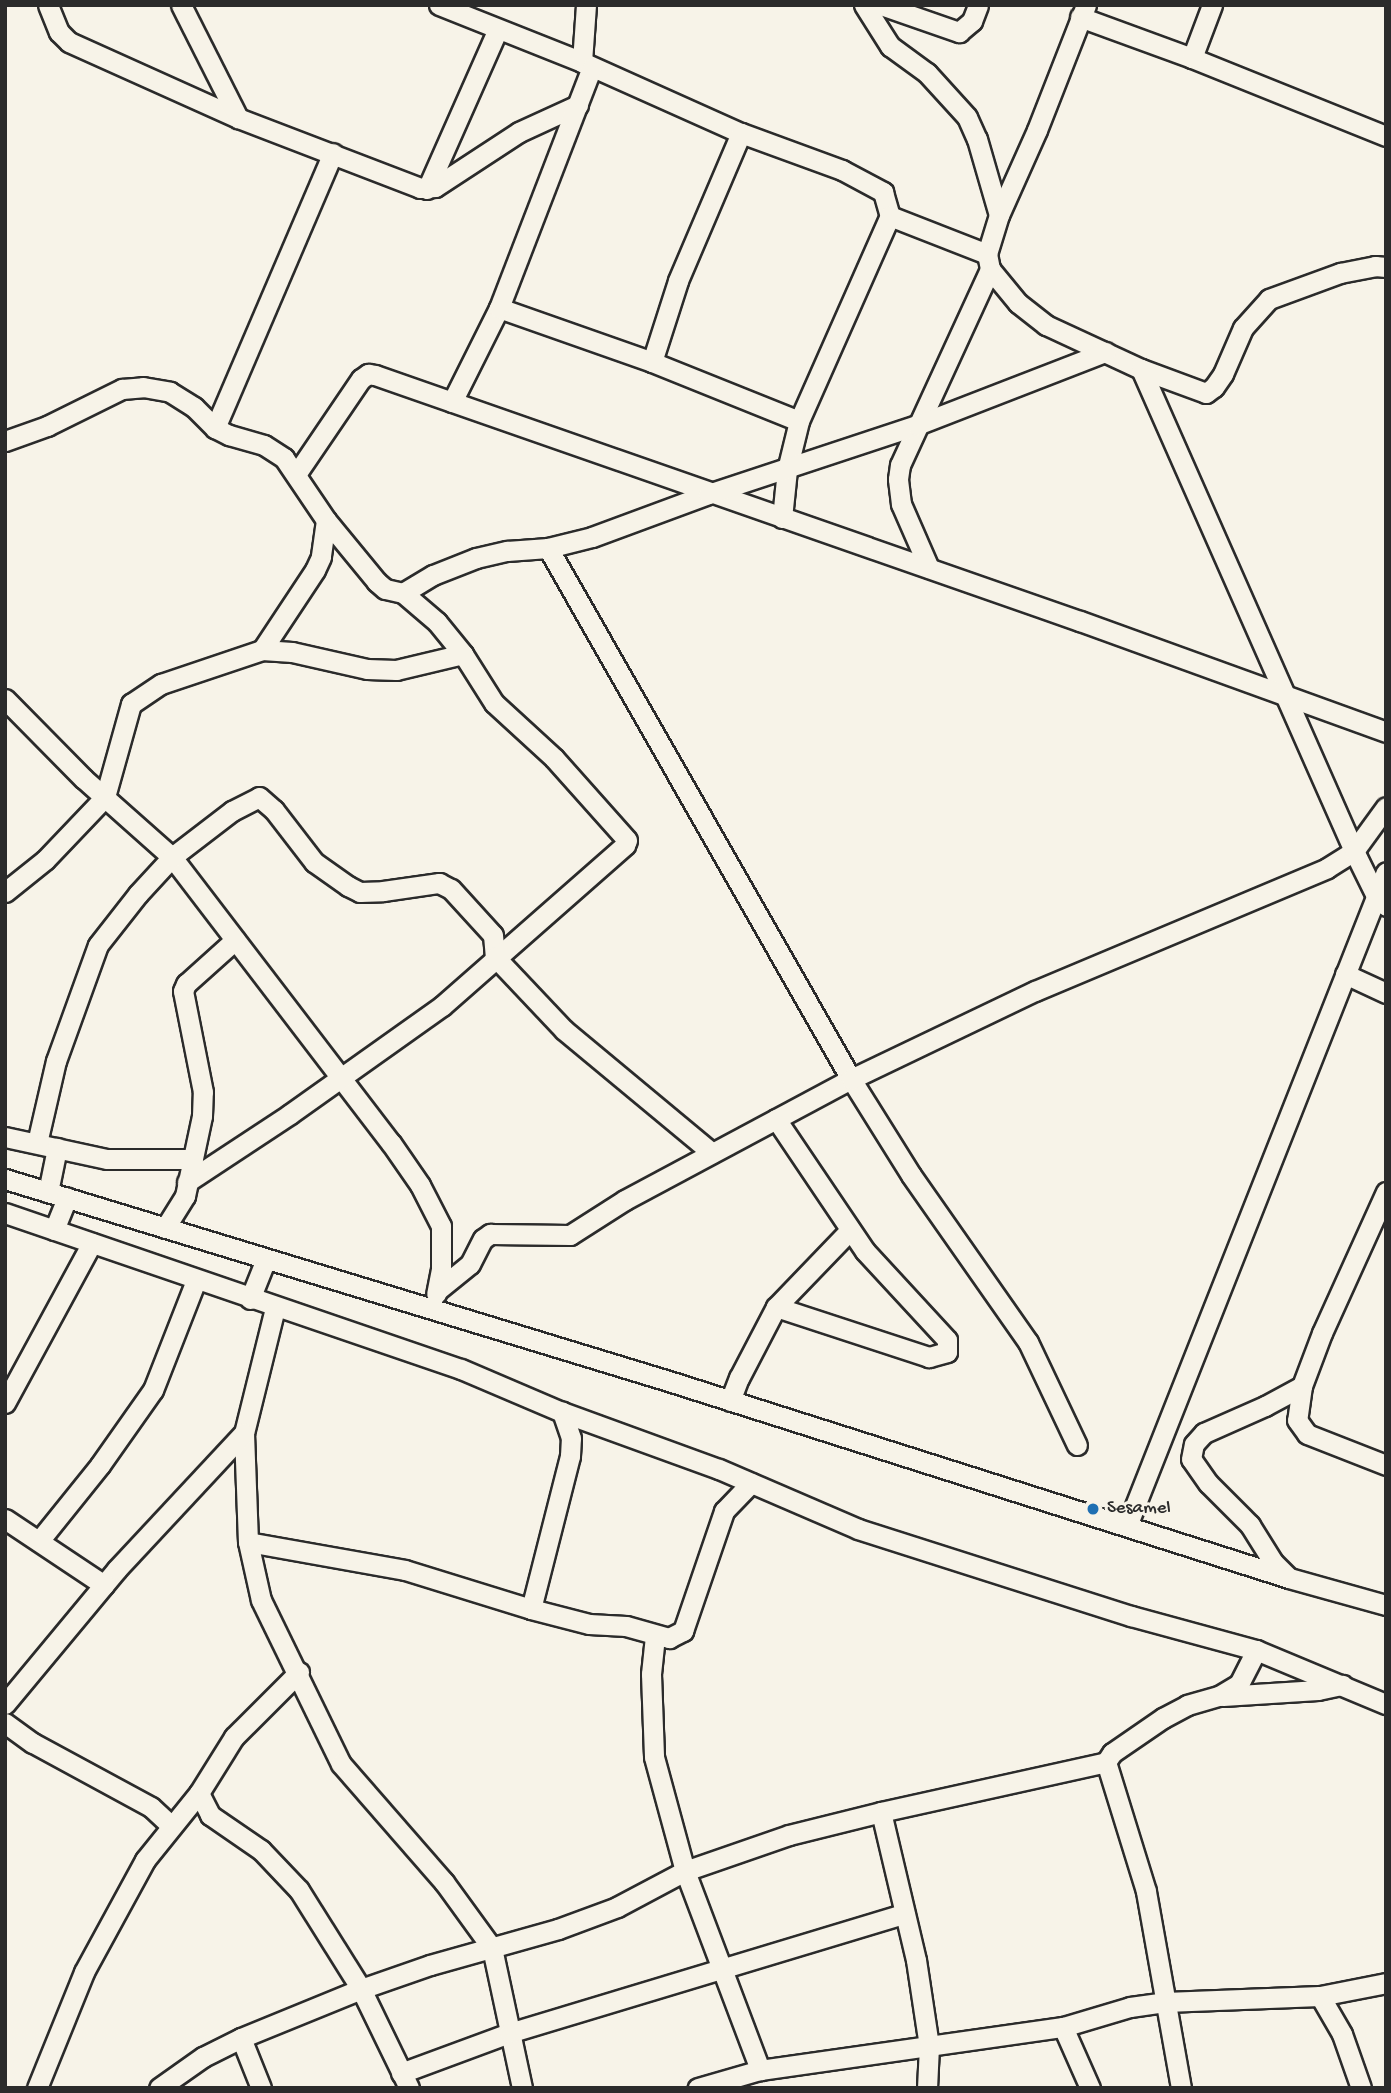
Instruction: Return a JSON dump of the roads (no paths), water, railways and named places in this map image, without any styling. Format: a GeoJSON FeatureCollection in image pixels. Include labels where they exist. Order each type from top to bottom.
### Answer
{"type":"FeatureCollection","features":[{"type":"Feature","properties":{"kind":"street"},"geometry":{"type":"LineString","coordinates":[[48,5],[59,32],[69,43],[238,118],[427,189],[435,187],[519,132],[578,106]]}},
{"type":"Feature","properties":{"kind":"street"},"geometry":{"type":"LineString","coordinates":[[181,5],[238,118]]}},
{"type":"Feature","properties":{"kind":"street"},"geometry":{"type":"LineString","coordinates":[[439,5],[587,65],[741,133],[842,170],[876,187],[887,199],[890,216],[799,421],[787,470],[782,518]]}},
{"type":"Feature","properties":{"kind":"street"},"geometry":{"type":"LineString","coordinates":[[452,402],[499,308],[578,106],[587,65],[586,5]]}},
{"type":"Feature","properties":{"kind":"street"},"geometry":{"type":"LineString","coordinates":[[864,5],[891,46],[927,73],[967,117],[999,215]]}},
{"type":"Feature","properties":{"kind":"street"},"geometry":{"type":"LineString","coordinates":[[881,5],[959,32],[972,21],[978,5]]}},
{"type":"Feature","properties":{"kind":"street"},"geometry":{"type":"LineString","coordinates":[[1192,58],[1212,5]]}},
{"type":"Feature","properties":{"kind":"street"},"geometry":{"type":"LineString","coordinates":[[929,568],[898,492],[900,465],[988,262],[999,215],[1037,130],[1081,9],[1192,58],[1386,136]]}},
{"type":"Feature","properties":{"kind":"street"},"geometry":{"type":"LineString","coordinates":[[427,189],[498,31]]}},
{"type":"Feature","properties":{"kind":"street"},"geometry":{"type":"LineString","coordinates":[[652,362],[678,281],[741,133]]}},
{"type":"Feature","properties":{"kind":"street"},"geometry":{"type":"LineString","coordinates":[[215,428],[333,153]]}},
{"type":"Feature","properties":{"kind":"street"},"geometry":{"type":"LineString","coordinates":[[890,216],[988,262],[1018,303],[1037,319],[1141,369],[1206,393],[1223,374],[1243,328],[1269,299],[1340,273],[1375,265],[1386,267]]}},
{"type":"Feature","properties":{"kind":"street"},"geometry":{"type":"LineString","coordinates":[[499,308],[652,362],[799,421]]}},
{"type":"Feature","properties":{"kind":"street"},"geometry":{"type":"LineString","coordinates":[[403,593],[433,575],[476,558],[507,551],[548,548],[592,537],[708,494],[917,425],[1105,352]]}},
{"type":"Feature","properties":{"kind":"street"},"geometry":{"type":"LineString","coordinates":[[1141,369],[1354,851],[1381,901]]}},
{"type":"Feature","properties":{"kind":"street"},"geometry":{"type":"LineString","coordinates":[[297,473],[332,418],[368,374],[708,494],[929,568],[1386,732]]}},
{"type":"Feature","properties":{"kind":"street"},"geometry":{"type":"LineString","coordinates":[[5,442],[47,426],[122,389],[143,387],[170,392],[194,407],[215,428],[264,445],[284,458],[297,473],[327,520],[377,582],[385,589],[403,593],[424,609],[463,654],[494,703],[554,758],[627,840],[575,890],[442,1006],[340,1079],[187,1182]]}},
{"type":"Feature","properties":{"kind":"street"},"geometry":{"type":"LineString","coordinates":[[262,650],[315,570],[321,557],[327,520]]}},
{"type":"Feature","properties":{"kind":"street"},"geometry":{"type":"LineString","coordinates":[[548,548],[851,1079],[911,1175],[1028,1342],[1077,1445]]}},
{"type":"Feature","properties":{"kind":"street"},"geometry":{"type":"LineString","coordinates":[[5,892],[45,860],[105,797],[131,704],[161,684],[262,650],[292,652],[367,669],[396,670],[463,654]]}},
{"type":"Feature","properties":{"kind":"street"},"geometry":{"type":"LineString","coordinates":[[5,699],[105,797],[172,857],[420,1185],[440,1226],[438,1290],[431,1308]]}},
{"type":"Feature","properties":{"kind":"street"},"geometry":{"type":"LineString","coordinates":[[37,1143],[56,1061],[98,946],[138,894],[172,857],[232,811],[259,797],[274,810],[314,862],[360,892],[439,883],[452,889],[493,935],[495,957],[564,1030],[712,1153]]}},
{"type":"Feature","properties":{"kind":"street"},"geometry":{"type":"LineString","coordinates":[[438,1290],[470,1264],[483,1239],[490,1234],[570,1235],[625,1200],[851,1079],[1035,991],[1327,868],[1354,851],[1386,807]]}},
{"type":"Feature","properties":{"kind":"street"},"geometry":{"type":"LineString","coordinates":[[1127,1526],[1345,975],[1381,901],[1386,872]]}},
{"type":"Feature","properties":{"kind":"street"},"geometry":{"type":"LineString","coordinates":[[164,1228],[185,1196],[202,1116],[203,1092],[183,991],[186,984],[235,940]]}},
{"type":"Feature","properties":{"kind":"street"},"geometry":{"type":"LineString","coordinates":[[1345,975],[1386,993]]}},
{"type":"Feature","properties":{"kind":"street"},"geometry":{"type":"LineString","coordinates":[[776,1119],[850,1230],[886,1276],[947,1340],[947,1352],[929,1357],[776,1307]]}},
{"type":"Feature","properties":{"kind":"street"},"geometry":{"type":"LineString","coordinates":[[5,1137],[107,1159],[193,1159]]}},
{"type":"Feature","properties":{"kind":"street"},"geometry":{"type":"LineString","coordinates":[[54,1230],[57,1148]]}},
{"type":"Feature","properties":{"kind":"street"},"geometry":{"type":"LineString","coordinates":[[5,1179],[431,1308],[1289,1578],[1386,1605]]}},
{"type":"Feature","properties":{"kind":"street"},"geometry":{"type":"LineString","coordinates":[[1386,1192],[1302,1386],[1297,1420],[1307,1434],[1386,1465]]}},
{"type":"Feature","properties":{"kind":"street"},"geometry":{"type":"LineString","coordinates":[[5,1213],[275,1308],[460,1369],[562,1412],[751,1483],[858,1529],[1131,1616],[1256,1650],[1386,1704]]}},
{"type":"Feature","properties":{"kind":"street"},"geometry":{"type":"LineString","coordinates":[[730,1401],[776,1307],[850,1230]]}},
{"type":"Feature","properties":{"kind":"street"},"geometry":{"type":"LineString","coordinates":[[5,1403],[92,1243]]}},
{"type":"Feature","properties":{"kind":"street"},"geometry":{"type":"LineString","coordinates":[[250,1299],[266,1259]]}},
{"type":"Feature","properties":{"kind":"street"},"geometry":{"type":"LineString","coordinates":[[39,1541],[100,1465],[153,1390],[196,1279]]}},
{"type":"Feature","properties":{"kind":"street"},"geometry":{"type":"LineString","coordinates":[[275,1308],[244,1433],[248,1542],[261,1600],[299,1672],[341,1764],[444,1882],[492,1948],[522,2088]]}},
{"type":"Feature","properties":{"kind":"street"},"geometry":{"type":"LineString","coordinates":[[1289,1578],[1273,1562],[1250,1525],[1208,1483],[1191,1459],[1194,1444],[1204,1433],[1302,1386]]}},
{"type":"Feature","properties":{"kind":"street"},"geometry":{"type":"LineString","coordinates":[[531,1609],[570,1456],[571,1438],[562,1412]]}},
{"type":"Feature","properties":{"kind":"street"},"geometry":{"type":"LineString","coordinates":[[5,1704],[104,1585],[244,1433]]}},
{"type":"Feature","properties":{"kind":"street"},"geometry":{"type":"LineString","coordinates":[[248,1542],[405,1570],[589,1624],[626,1626],[668,1638],[683,1631],[724,1511],[751,1483]]}},
{"type":"Feature","properties":{"kind":"street"},"geometry":{"type":"LineString","coordinates":[[5,1519],[104,1585]]}},
{"type":"Feature","properties":{"kind":"street"},"geometry":{"type":"LineString","coordinates":[[655,1636],[652,1674],[654,1757],[685,1871],[760,2070]]}},
{"type":"Feature","properties":{"kind":"street"},"geometry":{"type":"LineString","coordinates":[[1219,1696],[1244,1679],[1256,1650]]}},
{"type":"Feature","properties":{"kind":"street"},"geometry":{"type":"LineString","coordinates":[[37,2088],[84,1972],[145,1860],[170,1825],[199,1793],[234,1737],[299,1672]]}},
{"type":"Feature","properties":{"kind":"street"},"geometry":{"type":"LineString","coordinates":[[159,2088],[203,2057],[241,2038],[361,1989],[617,1907],[685,1871],[789,1835],[1106,1762],[1112,1753],[1187,1704],[1219,1696],[1318,1690],[1342,1685]]}},
{"type":"Feature","properties":{"kind":"street"},"geometry":{"type":"LineString","coordinates":[[5,1723],[33,1743],[151,1807],[170,1825]]}},
{"type":"Feature","properties":{"kind":"street"},"geometry":{"type":"LineString","coordinates":[[1106,1762],[1146,1891],[1181,2088]]}},
{"type":"Feature","properties":{"kind":"street"},"geometry":{"type":"LineString","coordinates":[[199,1793],[210,1815],[261,1850],[299,1890],[361,1989],[405,2081],[509,2033],[904,1914]]}},
{"type":"Feature","properties":{"kind":"street"},"geometry":{"type":"LineString","coordinates":[[881,1812],[916,1960],[929,2046],[927,2088]]}},
{"type":"Feature","properties":{"kind":"street"},"geometry":{"type":"LineString","coordinates":[[698,2088],[760,2070],[1063,2027],[1130,2007],[1165,2002],[1320,1996],[1386,1983]]}},
{"type":"Feature","properties":{"kind":"street"},"geometry":{"type":"LineString","coordinates":[[1320,1996],[1342,2034],[1361,2088]]}},
{"type":"Feature","properties":{"kind":"street"},"geometry":{"type":"LineString","coordinates":[[1063,2027],[1090,2088]]}},
{"type":"Feature","properties":{"kind":"street"},"geometry":{"type":"LineString","coordinates":[[241,2038],[261,2088]]}},
{"type":"Feature","properties":{"kind":"place","name":"Sesamel"},"geometry":{"type":"Point","coordinates":[1093,1509]}}]}
